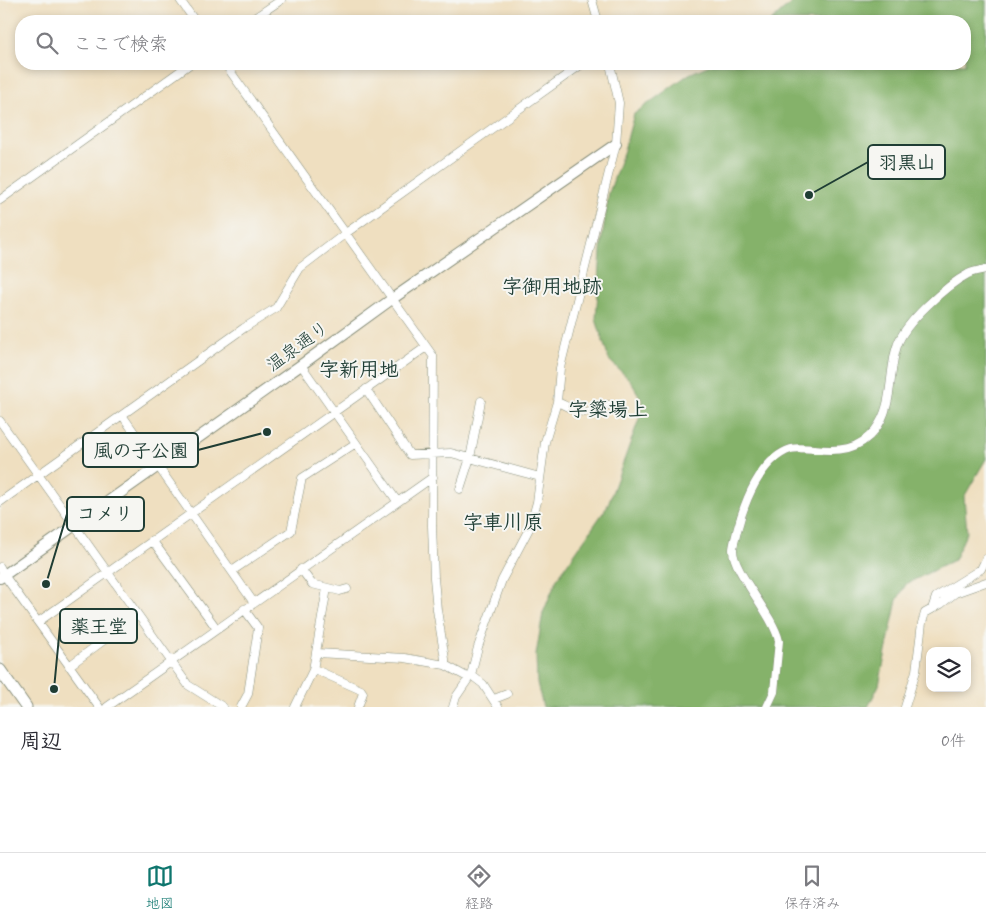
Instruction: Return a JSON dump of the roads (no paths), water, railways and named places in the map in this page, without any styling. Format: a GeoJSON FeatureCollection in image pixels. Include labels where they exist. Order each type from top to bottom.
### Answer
{"type":"FeatureCollection","features":[{"type":"Feature","properties":{"kind":"main road"},"geometry":{"type":"LineString","coordinates":[[0,670],[26,707]]}},
{"type":"Feature","properties":{"kind":"street"},"geometry":{"type":"LineString","coordinates":[[180,0],[191,15]]}},
{"type":"Feature","properties":{"kind":"street"},"geometry":{"type":"LineString","coordinates":[[259,15],[280,0]]}},
{"type":"Feature","properties":{"kind":"street"},"geometry":{"type":"LineString","coordinates":[[592,0],[596,15]]}},
{"type":"Feature","properties":{"kind":"street"},"geometry":{"type":"LineString","coordinates":[[0,200],[182,70]]}},
{"type":"Feature","properties":{"kind":"street"},"geometry":{"type":"LineString","coordinates":[[229,70],[432,356],[432,526],[434,578],[445,665]]}},
{"type":"Feature","properties":{"kind":"street"},"geometry":{"type":"LineString","coordinates":[[0,502],[244,328],[276,308],[300,268],[574,70]]}},
{"type":"Feature","properties":{"kind":"street"},"geometry":{"type":"LineString","coordinates":[[453,707],[456,697],[470,676],[478,647],[502,580],[530,527],[537,502],[545,442],[557,402],[560,368],[616,144],[619,103],[611,70]]}},
{"type":"Feature","properties":{"kind":"street","name":"温泉通り"},"geometry":{"type":"LineString","coordinates":[[1,573],[75,525],[392,299],[616,144]]}},
{"type":"Feature","properties":{"kind":"street"},"geometry":{"type":"LineString","coordinates":[[767,707],[774,692],[779,641],[769,619],[736,564],[733,550],[746,500],[756,479],[771,463],[792,449],[838,451],[857,446],[866,439],[878,425],[886,409],[897,346],[906,330],[933,300],[946,289],[970,273],[986,269]]}},
{"type":"Feature","properties":{"kind":"street"},"geometry":{"type":"LineString","coordinates":[[38,622],[426,347]]}},
{"type":"Feature","properties":{"kind":"street"},"geometry":{"type":"LineString","coordinates":[[301,365],[397,501]]}},
{"type":"Feature","properties":{"kind":"street"},"geometry":{"type":"LineString","coordinates":[[366,389],[410,455],[451,453],[540,477]]}},
{"type":"Feature","properties":{"kind":"street"},"geometry":{"type":"LineString","coordinates":[[460,488],[470,458],[481,401]]}},
{"type":"Feature","properties":{"kind":"street"},"geometry":{"type":"LineString","coordinates":[[557,402],[579,411],[587,411],[608,404],[616,407],[621,412]]}},
{"type":"Feature","properties":{"kind":"street"},"geometry":{"type":"LineString","coordinates":[[122,415],[254,603]]}},
{"type":"Feature","properties":{"kind":"street"},"geometry":{"type":"LineString","coordinates":[[0,422],[188,685],[223,707]]}},
{"type":"Feature","properties":{"kind":"street"},"geometry":{"type":"LineString","coordinates":[[232,571],[291,531],[302,478],[356,443]]}},
{"type":"Feature","properties":{"kind":"street"},"geometry":{"type":"LineString","coordinates":[[106,707],[433,477]]}},
{"type":"Feature","properties":{"kind":"street"},"geometry":{"type":"LineString","coordinates":[[152,540],[217,629]]}},
{"type":"Feature","properties":{"kind":"street"},"geometry":{"type":"LineString","coordinates":[[932,610],[936,597],[981,569],[986,559]]}},
{"type":"Feature","properties":{"kind":"street"},"geometry":{"type":"LineString","coordinates":[[301,569],[312,584],[340,591],[347,588]]}},
{"type":"Feature","properties":{"kind":"street"},"geometry":{"type":"LineString","coordinates":[[1,573],[99,707]]}},
{"type":"Feature","properties":{"kind":"street"},"geometry":{"type":"LineString","coordinates":[[905,707],[916,671],[925,613],[955,593],[986,582]]}},
{"type":"Feature","properties":{"kind":"street"},"geometry":{"type":"LineString","coordinates":[[295,707],[314,669],[327,588]]}},
{"type":"Feature","properties":{"kind":"street"},"geometry":{"type":"LineString","coordinates":[[242,707],[248,694],[258,628],[244,609]]}},
{"type":"Feature","properties":{"kind":"street"},"geometry":{"type":"LineString","coordinates":[[69,666],[138,615]]}},
{"type":"Feature","properties":{"kind":"street"},"geometry":{"type":"LineString","coordinates":[[317,653],[404,658],[445,665],[483,684],[496,703],[507,694]]}},
{"type":"Feature","properties":{"kind":"street"},"geometry":{"type":"LineString","coordinates":[[314,669],[361,690],[363,693],[358,707]]}},
{"type":"Feature","properties":{"kind":"place","name":"羽黒山"},"geometry":{"type":"Point","coordinates":[809,195]}},
{"type":"Feature","properties":{"kind":"place","name":"風の子公園"},"geometry":{"type":"Point","coordinates":[267,432]}},
{"type":"Feature","properties":{"kind":"place","name":"コメリ"},"geometry":{"type":"Point","coordinates":[46,584]}},
{"type":"Feature","properties":{"kind":"place","name":"薬王堂"},"geometry":{"type":"Point","coordinates":[54,689]}},
{"type":"Feature","properties":{"kind":"district","name":"字御用地跡"},"geometry":{"type":"Point","coordinates":[552,287]}},
{"type":"Feature","properties":{"kind":"district","name":"字新用地"},"geometry":{"type":"Point","coordinates":[359,370]}},
{"type":"Feature","properties":{"kind":"district","name":"字簗場上"},"geometry":{"type":"Point","coordinates":[608,410]}},
{"type":"Feature","properties":{"kind":"district","name":"字車川原"},"geometry":{"type":"Point","coordinates":[503,523]}}]}
